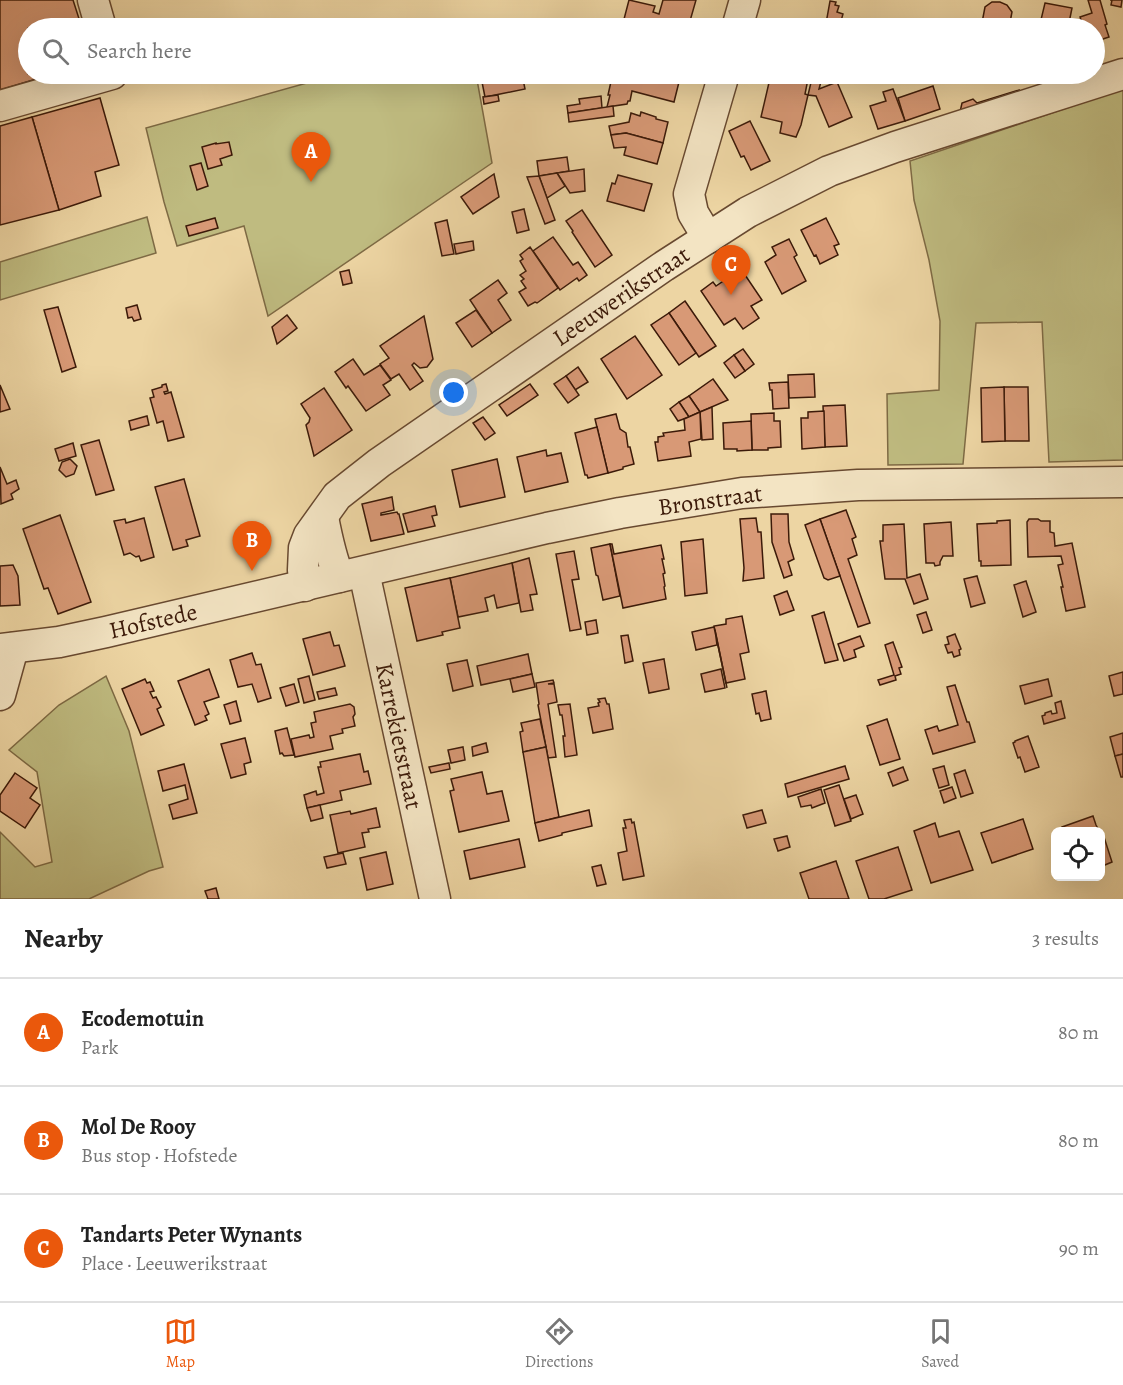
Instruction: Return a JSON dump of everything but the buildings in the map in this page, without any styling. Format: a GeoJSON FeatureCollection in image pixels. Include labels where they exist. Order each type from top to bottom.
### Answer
{"type":"FeatureCollection","features":[{"type":"Feature","properties":{"kind":"street"},"geometry":{"type":"LineString","coordinates":[[93,0],[98,18]]}},
{"type":"Feature","properties":{"kind":"street"},"geometry":{"type":"LineString","coordinates":[[740,18],[744,0]]}},
{"type":"Feature","properties":{"kind":"street","name":"Leeuwerikstraat"},"geometry":{"type":"LineString","coordinates":[[1105,80],[1123,74]]}},
{"type":"Feature","properties":{"kind":"street"},"geometry":{"type":"LineString","coordinates":[[0,106],[77,84]]}},
{"type":"Feature","properties":{"kind":"street"},"geometry":{"type":"LineString","coordinates":[[708,238],[693,213],[688,194],[721,84]]}},
{"type":"Feature","properties":{"kind":"street","name":"Leeuwerikstraat"},"geometry":{"type":"LineString","coordinates":[[305,586],[304,548],[309,535],[337,496],[380,463],[664,266],[748,212],[829,171],[894,147],[1092,84]]}},
{"type":"Feature","properties":{"kind":"street","name":"Bronstraat"},"geometry":{"type":"LineString","coordinates":[[305,586],[620,513],[742,493],[858,485],[1123,482]]}},
{"type":"Feature","properties":{"kind":"street"},"geometry":{"type":"LineString","coordinates":[[323,517],[327,543],[333,561],[352,575]]}},
{"type":"Feature","properties":{"kind":"street","name":"Karrekietstraat"},"geometry":{"type":"LineString","coordinates":[[352,575],[435,899]]}},
{"type":"Feature","properties":{"kind":"street","name":"Hofstede"},"geometry":{"type":"LineString","coordinates":[[7,649],[59,642],[305,586]]}},
{"type":"Feature","properties":{"kind":"street"},"geometry":{"type":"LineString","coordinates":[[0,695],[7,649]]}},
{"type":"Feature","properties":{"kind":"shaded area"},"geometry":{"type":"Polygon","coordinates":[[[303,84],[478,84],[492,163],[268,316],[244,226],[177,246],[146,128],[303,84]]]}},
{"type":"Feature","properties":{"kind":"shaded area"},"geometry":{"type":"Polygon","coordinates":[[[1123,89],[1123,460],[1049,462],[1042,322],[976,323],[963,464],[888,465],[887,394],[939,390],[940,321],[929,260],[914,200],[910,161],[1123,89]]]}},
{"type":"Feature","properties":{"kind":"shaded area"},"geometry":{"type":"Polygon","coordinates":[[[147,217],[156,253],[0,300],[0,262],[147,217]]]}},
{"type":"Feature","properties":{"kind":"shaded area"},"geometry":{"type":"Polygon","coordinates":[[[106,676],[129,731],[163,867],[149,871],[89,899],[0,899],[0,832],[35,867],[52,862],[37,772],[9,750],[59,705],[106,676]]]}},
{"type":"Feature","properties":{"kind":"place","name":"Ecodemotuin"},"geometry":{"type":"Point","coordinates":[311,182]}},
{"type":"Feature","properties":{"kind":"place","name":"Tandarts Peter Wynants"},"geometry":{"type":"Point","coordinates":[731,295]}},
{"type":"Feature","properties":{"kind":"place","name":"Mol De Rooy"},"geometry":{"type":"Point","coordinates":[252,571]}}]}
